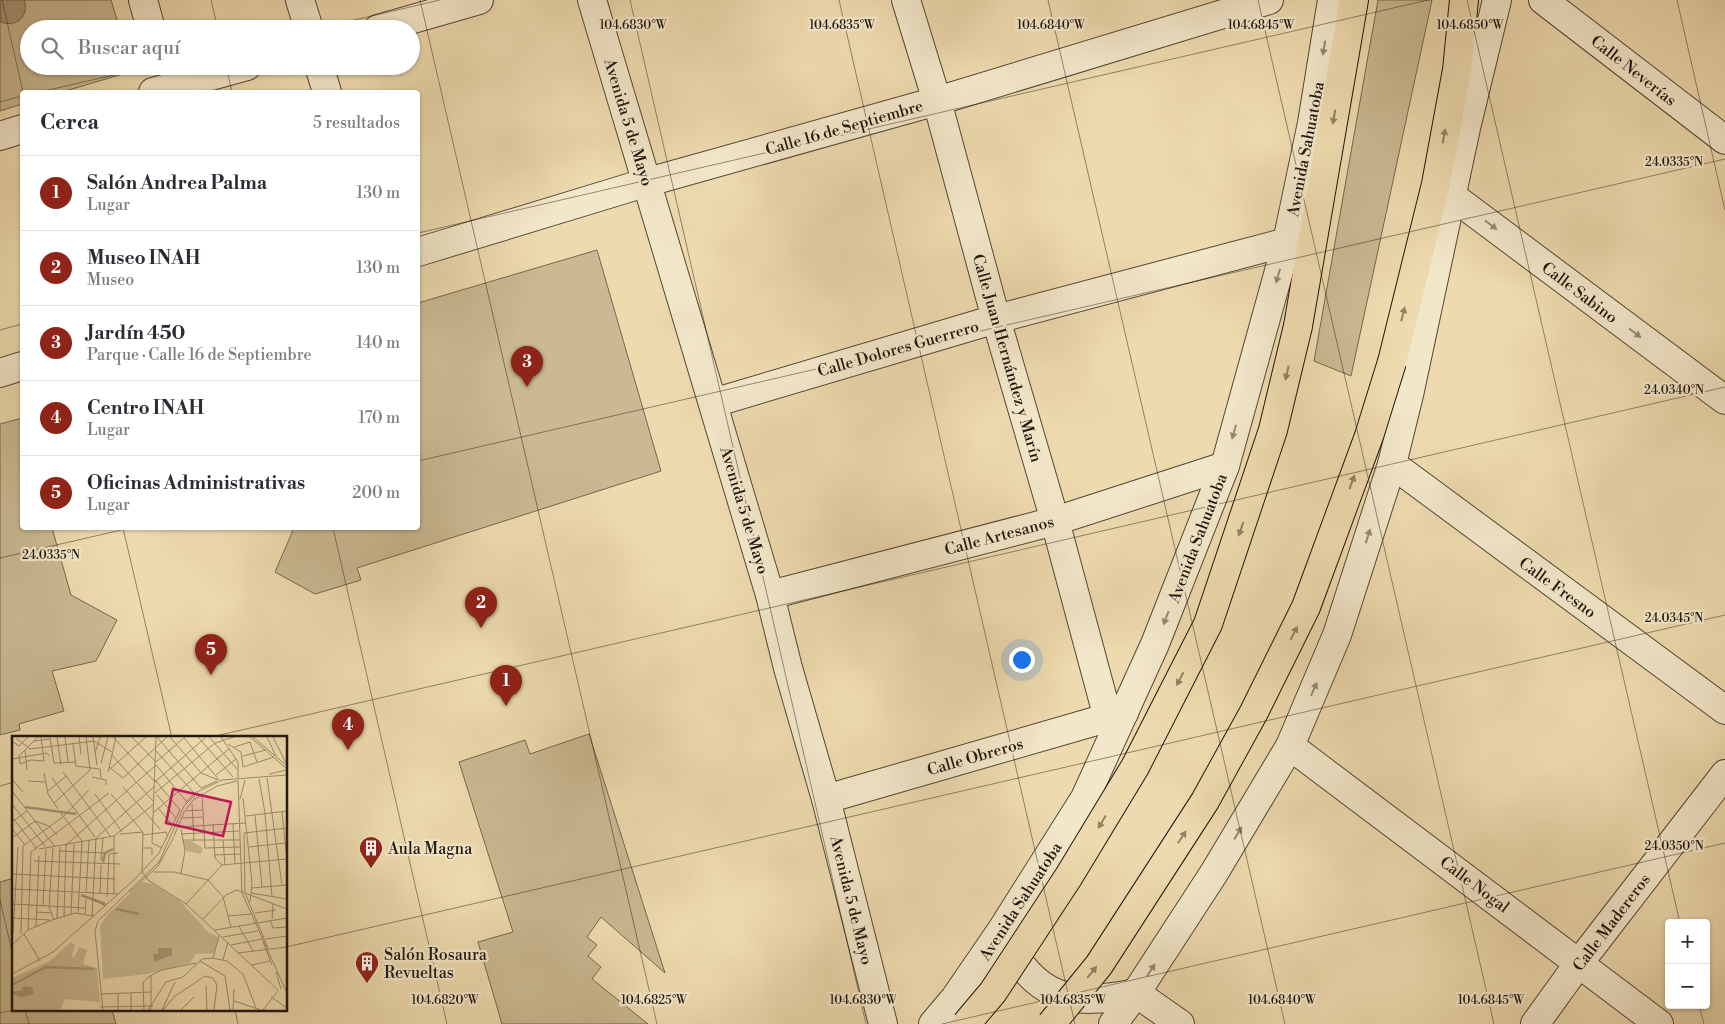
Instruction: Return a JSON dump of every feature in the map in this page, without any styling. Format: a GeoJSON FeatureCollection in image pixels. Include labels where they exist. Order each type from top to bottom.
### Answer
{"type":"FeatureCollection","features":[{"type":"Feature","properties":{"kind":"main road","name":"Avenida Sahuatoba"},"geometry":{"type":"LineString","coordinates":[[966,1024],[998,984],[1069,876],[1135,767],[1208,624],[1273,430],[1298,326],[1354,0]]}},
{"type":"Feature","properties":{"kind":"main road"},"geometry":{"type":"LineString","coordinates":[[1051,1024],[1099,964],[1205,801],[1254,712],[1306,608],[1368,436],[1444,190],[1464,0]]}},
{"type":"Feature","properties":{"kind":"main road"},"geometry":{"type":"LineString","coordinates":[[1462,30],[1483,0]]}},
{"type":"Feature","properties":{"kind":"street"},"geometry":{"type":"LineString","coordinates":[[143,0],[149,20]]}},
{"type":"Feature","properties":{"kind":"street"},"geometry":{"type":"LineString","coordinates":[[300,0],[306,20]]}},
{"type":"Feature","properties":{"kind":"street"},"geometry":{"type":"LineString","coordinates":[[409,20],[478,0]]}},
{"type":"Feature","properties":{"kind":"street","name":"Avenida 5 de Mayo"},"geometry":{"type":"LineString","coordinates":[[592,0],[770,594],[788,668],[826,799],[883,1024]]}},
{"type":"Feature","properties":{"kind":"street","name":"Calle Juan Hernández y Marín"},"geometry":{"type":"LineString","coordinates":[[906,0],[937,102],[996,319],[1055,521],[1116,716]]}},
{"type":"Feature","properties":{"kind":"street","name":"Calle 16 de Septiembre"},"geometry":{"type":"LineString","coordinates":[[420,251],[648,182],[937,102],[1269,0]]}},
{"type":"Feature","properties":{"kind":"street","name":"Avenida Sahuatoba"},"geometry":{"type":"LineString","coordinates":[[933,1024],[955,998],[1001,931],[1085,798],[1116,716],[1155,644],[1225,466],[1287,242],[1312,123],[1332,0]]}},
{"type":"Feature","properties":{"kind":"street"},"geometry":{"type":"LineString","coordinates":[[1113,1024],[1136,993],[1214,873],[1290,746],[1337,635],[1392,464],[1409,395],[1444,190],[1479,71],[1497,0]]}},
{"type":"Feature","properties":{"kind":"street","name":"Calle Neverías"},"geometry":{"type":"LineString","coordinates":[[1543,0],[1725,140]]}},
{"type":"Feature","properties":{"kind":"street"},"geometry":{"type":"LineString","coordinates":[[161,83],[201,75]]}},
{"type":"Feature","properties":{"kind":"street"},"geometry":{"type":"LineString","coordinates":[[322,75],[326,90]]}},
{"type":"Feature","properties":{"kind":"street"},"geometry":{"type":"LineString","coordinates":[[0,136],[20,131]]}},
{"type":"Feature","properties":{"kind":"street","name":"Calle Sabino"},"geometry":{"type":"LineString","coordinates":[[1444,190],[1725,400]]}},
{"type":"Feature","properties":{"kind":"street","name":"Calle Dolores Guerrero"},"geometry":{"type":"LineString","coordinates":[[713,403],[996,319],[1287,242]]}},
{"type":"Feature","properties":{"kind":"street"},"geometry":{"type":"LineString","coordinates":[[0,373],[20,367]]}},
{"type":"Feature","properties":{"kind":"street","name":"Calle Fresno"},"geometry":{"type":"LineString","coordinates":[[1392,464],[1725,710]]}},
{"type":"Feature","properties":{"kind":"street","name":"Calle Artesanos"},"geometry":{"type":"LineString","coordinates":[[770,594],[1055,521],[1225,466]]}},
{"type":"Feature","properties":{"kind":"street","name":"Calle Obreros"},"geometry":{"type":"LineString","coordinates":[[826,799],[1116,716]]}},
{"type":"Feature","properties":{"kind":"street","name":"Calle Nogal"},"geometry":{"type":"LineString","coordinates":[[1290,746],[1659,1024]]}},
{"type":"Feature","properties":{"kind":"street","name":"Calle Madereros"},"geometry":{"type":"LineString","coordinates":[[1535,1024],[1579,963],[1725,774]]}},
{"type":"Feature","properties":{"kind":"street"},"geometry":{"type":"LineString","coordinates":[[1001,931],[1014,956],[1026,972],[1041,986],[1065,997],[1087,1000],[1109,999],[1136,993],[1180,1024]]}},
{"type":"Feature","properties":{"kind":"shaded area"},"geometry":{"type":"Polygon","coordinates":[[[0,0],[111,0],[117,20],[20,20],[20,75],[119,75],[69,90],[20,90],[20,105],[0,111],[0,0]]]}},
{"type":"Feature","properties":{"kind":"shaded area"},"geometry":{"type":"Polygon","coordinates":[[[0,0],[24,0],[25,11],[23,16],[16,22],[1,22],[0,0]]]}},
{"type":"Feature","properties":{"kind":"shaded area"},"geometry":{"type":"Polygon","coordinates":[[[1378,0],[1432,0],[1351,376],[1314,361],[1378,0]]]}},
{"type":"Feature","properties":{"kind":"shaded area"},"geometry":{"type":"Polygon","coordinates":[[[597,250],[661,471],[357,568],[361,580],[315,594],[275,572],[293,530],[420,530],[420,302],[597,250]]]}},
{"type":"Feature","properties":{"kind":"shaded area"},"geometry":{"type":"Polygon","coordinates":[[[20,419],[20,530],[53,530],[71,595],[117,620],[96,661],[52,671],[64,711],[19,724],[20,730],[0,735],[0,424],[20,419]]]}},
{"type":"Feature","properties":{"kind":"shaded area"},"geometry":{"type":"Polygon","coordinates":[[[589,734],[665,973],[601,917],[587,937],[597,945],[588,956],[601,967],[592,979],[648,1024],[502,1024],[478,942],[513,932],[459,762],[525,740],[530,754],[589,734]]]}},
{"type":"Feature","properties":{"kind":"shaded area"},"geometry":{"type":"Polygon","coordinates":[[[12,879],[12,1012],[113,1012],[116,1024],[0,1024],[0,882],[12,879]]]}},
{"type":"Feature","properties":{"kind":"place","name":"Jardín 450"},"geometry":{"type":"Point","coordinates":[527,387]}},
{"type":"Feature","properties":{"kind":"place","name":"Museo INAH"},"geometry":{"type":"Point","coordinates":[481,628]}},
{"type":"Feature","properties":{"kind":"place","name":"Oficinas Administrativas"},"geometry":{"type":"Point","coordinates":[211,675]}},
{"type":"Feature","properties":{"kind":"place","name":"Salón Andrea Palma"},"geometry":{"type":"Point","coordinates":[506,706]}},
{"type":"Feature","properties":{"kind":"place","name":"Centro INAH"},"geometry":{"type":"Point","coordinates":[348,750]}},
{"type":"Feature","properties":{"kind":"place","name":"Aula Magna"},"geometry":{"type":"Point","coordinates":[371,869]}},
{"type":"Feature","properties":{"kind":"place","name":"Salón Rosaura Revueltas"},"geometry":{"type":"Point","coordinates":[367,984]}}]}
